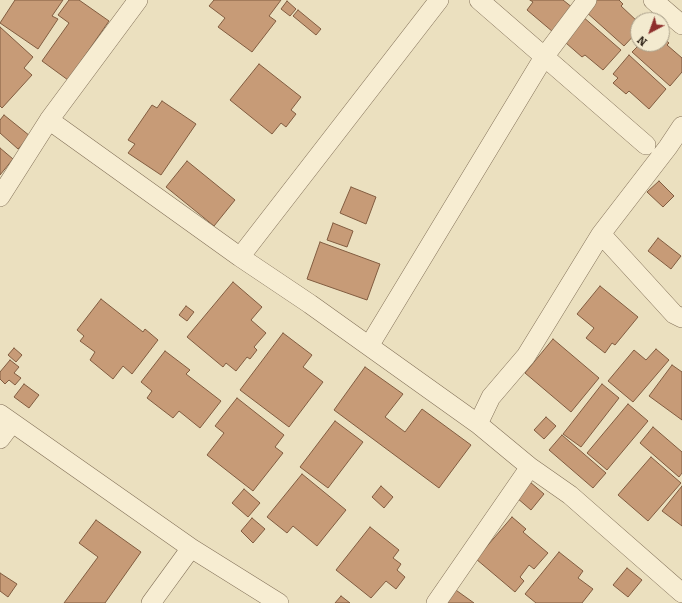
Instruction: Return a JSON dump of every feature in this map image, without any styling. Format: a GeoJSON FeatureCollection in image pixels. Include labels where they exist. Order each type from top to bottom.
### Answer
{"type":"FeatureCollection","features":[{"type":"Feature","properties":{"kind":"street"},"geometry":{"type":"LineString","coordinates":[[0,197],[49,120],[138,0]]}},
{"type":"Feature","properties":{"kind":"street"},"geometry":{"type":"LineString","coordinates":[[240,257],[440,0]]}},
{"type":"Feature","properties":{"kind":"street"},"geometry":{"type":"LineString","coordinates":[[479,0],[646,145]]}},
{"type":"Feature","properties":{"kind":"street"},"geometry":{"type":"LineString","coordinates":[[369,346],[544,57],[587,0]]}},
{"type":"Feature","properties":{"kind":"street"},"geometry":{"type":"LineString","coordinates":[[653,0],[682,25]]}},
{"type":"Feature","properties":{"kind":"street"},"geometry":{"type":"LineString","coordinates":[[49,120],[240,257],[369,346],[478,424],[530,467],[570,495],[682,593]]}},
{"type":"Feature","properties":{"kind":"street"},"geometry":{"type":"LineString","coordinates":[[478,424],[491,397],[526,356],[601,234],[668,147],[682,126]]}},
{"type":"Feature","properties":{"kind":"street"},"geometry":{"type":"LineString","coordinates":[[601,234],[674,314],[682,318]]}},
{"type":"Feature","properties":{"kind":"street"},"geometry":{"type":"LineString","coordinates":[[0,439],[6,419],[191,548],[279,603]]}},
{"type":"Feature","properties":{"kind":"street"},"geometry":{"type":"LineString","coordinates":[[436,603],[530,467]]}},
{"type":"Feature","properties":{"kind":"street"},"geometry":{"type":"LineString","coordinates":[[151,603],[191,548]]}},
{"type":"Feature","properties":{"kind":"building"},"geometry":{"type":"Polygon","coordinates":[[[15,0],[63,0],[52,16],[58,19],[38,49],[0,23],[15,0]]]}},
{"type":"Feature","properties":{"kind":"building"},"geometry":{"type":"Polygon","coordinates":[[[69,0],[79,0],[109,21],[68,80],[42,61],[69,23],[58,15],[69,0]]]}},
{"type":"Feature","properties":{"kind":"building"},"geometry":{"type":"Polygon","coordinates":[[[214,0],[281,0],[269,16],[276,21],[252,52],[218,27],[225,18],[209,6],[214,0]]]}},
{"type":"Feature","properties":{"kind":"building"},"geometry":{"type":"Polygon","coordinates":[[[530,0],[563,0],[573,8],[553,32],[527,10],[533,2],[530,0]]]}},
{"type":"Feature","properties":{"kind":"building"},"geometry":{"type":"Polygon","coordinates":[[[595,0],[619,0],[623,4],[621,6],[630,14],[630,40],[624,46],[585,11],[595,0]]]}},
{"type":"Feature","properties":{"kind":"building"},"geometry":{"type":"Polygon","coordinates":[[[287,1],[296,9],[290,16],[281,9],[287,1]]]}},
{"type":"Feature","properties":{"kind":"building"},"geometry":{"type":"Polygon","coordinates":[[[298,10],[321,29],[316,35],[293,16],[298,10]]]}},
{"type":"Feature","properties":{"kind":"building"},"geometry":{"type":"Polygon","coordinates":[[[582,16],[621,50],[603,70],[585,55],[582,57],[566,43],[571,37],[566,34],[582,16]]]}},
{"type":"Feature","properties":{"kind":"building"},"geometry":{"type":"Polygon","coordinates":[[[0,27],[33,57],[24,68],[32,75],[2,108],[0,106],[0,27]]]}},
{"type":"Feature","properties":{"kind":"building"},"geometry":{"type":"Polygon","coordinates":[[[670,48],[682,58],[682,72],[670,86],[632,52],[670,52],[670,48]]]}},
{"type":"Feature","properties":{"kind":"building"},"geometry":{"type":"Polygon","coordinates":[[[629,55],[666,89],[649,109],[629,91],[626,94],[613,83],[618,78],[613,74],[629,55]]]}},
{"type":"Feature","properties":{"kind":"building"},"geometry":{"type":"Polygon","coordinates":[[[259,64],[301,97],[291,110],[296,114],[286,127],[281,123],[272,134],[230,100],[259,64]]]}},
{"type":"Feature","properties":{"kind":"building"},"geometry":{"type":"Polygon","coordinates":[[[162,101],[196,124],[161,175],[128,153],[135,144],[128,140],[152,105],[157,108],[162,101]]]}},
{"type":"Feature","properties":{"kind":"building"},"geometry":{"type":"Polygon","coordinates":[[[4,115],[30,136],[18,149],[0,133],[0,120],[4,115]]]}},
{"type":"Feature","properties":{"kind":"building"},"geometry":{"type":"Polygon","coordinates":[[[0,148],[13,159],[0,175],[0,148]]]}},
{"type":"Feature","properties":{"kind":"building"},"geometry":{"type":"Polygon","coordinates":[[[187,161],[235,200],[214,226],[166,187],[187,161]]]}},
{"type":"Feature","properties":{"kind":"building"},"geometry":{"type":"Polygon","coordinates":[[[659,181],[674,196],[663,207],[647,192],[659,181]]]}},
{"type":"Feature","properties":{"kind":"building"},"geometry":{"type":"Polygon","coordinates":[[[351,187],[376,197],[366,224],[340,213],[351,187]]]}},
{"type":"Feature","properties":{"kind":"building"},"geometry":{"type":"Polygon","coordinates":[[[333,223],[353,231],[347,247],[327,240],[333,223]]]}},
{"type":"Feature","properties":{"kind":"building"},"geometry":{"type":"Polygon","coordinates":[[[658,238],[681,256],[671,269],[648,251],[658,238]]]}},
{"type":"Feature","properties":{"kind":"building"},"geometry":{"type":"Polygon","coordinates":[[[320,242],[380,264],[367,300],[307,279],[320,242]]]}},
{"type":"Feature","properties":{"kind":"building"},"geometry":{"type":"Polygon","coordinates":[[[233,282],[262,307],[251,320],[266,333],[254,347],[257,350],[250,359],[247,357],[236,371],[226,363],[223,367],[187,337],[233,282]]]}},
{"type":"Feature","properties":{"kind":"building"},"geometry":{"type":"Polygon","coordinates":[[[600,286],[638,317],[615,345],[612,343],[605,353],[586,338],[594,328],[577,314],[600,286]]]}},
{"type":"Feature","properties":{"kind":"building"},"geometry":{"type":"Polygon","coordinates":[[[101,299],[143,332],[145,329],[158,340],[132,374],[123,366],[113,379],[90,360],[95,352],[80,341],[84,336],[77,330],[101,299]]]}},
{"type":"Feature","properties":{"kind":"building"},"geometry":{"type":"Polygon","coordinates":[[[186,306],[194,312],[187,321],[179,315],[186,306]]]}},
{"type":"Feature","properties":{"kind":"building"},"geometry":{"type":"Polygon","coordinates":[[[283,333],[312,355],[303,367],[323,382],[289,427],[240,390],[283,333]]]}},
{"type":"Feature","properties":{"kind":"building"},"geometry":{"type":"Polygon","coordinates":[[[553,339],[599,378],[571,412],[525,373],[553,339]]]}},
{"type":"Feature","properties":{"kind":"building"},"geometry":{"type":"Polygon","coordinates":[[[14,348],[22,355],[16,362],[8,355],[14,348]]]}},
{"type":"Feature","properties":{"kind":"building"},"geometry":{"type":"Polygon","coordinates":[[[656,349],[669,360],[633,402],[608,381],[634,350],[646,360],[656,349]]]}},
{"type":"Feature","properties":{"kind":"building"},"geometry":{"type":"Polygon","coordinates":[[[165,351],[190,370],[186,374],[221,401],[200,428],[179,411],[173,418],[147,398],[152,391],[141,382],[165,351]]]}},
{"type":"Feature","properties":{"kind":"building"},"geometry":{"type":"Polygon","coordinates":[[[10,360],[19,367],[14,373],[21,378],[15,385],[9,380],[5,384],[0,379],[0,372],[10,360]]]}},
{"type":"Feature","properties":{"kind":"building"},"geometry":{"type":"Polygon","coordinates":[[[672,365],[682,372],[682,420],[649,396],[672,365]]]}},
{"type":"Feature","properties":{"kind":"building"},"geometry":{"type":"Polygon","coordinates":[[[365,367],[403,394],[385,417],[405,432],[422,409],[471,445],[439,488],[334,410],[365,367]]]}},
{"type":"Feature","properties":{"kind":"building"},"geometry":{"type":"Polygon","coordinates":[[[24,384],[39,395],[29,408],[14,397],[24,384]]]}},
{"type":"Feature","properties":{"kind":"building"},"geometry":{"type":"Polygon","coordinates":[[[602,384],[619,398],[581,447],[563,434],[602,384]]]}},
{"type":"Feature","properties":{"kind":"building"},"geometry":{"type":"Polygon","coordinates":[[[237,398],[284,435],[275,447],[283,453],[253,491],[207,455],[224,433],[215,426],[237,398]]]}},
{"type":"Feature","properties":{"kind":"building"},"geometry":{"type":"Polygon","coordinates":[[[628,404],[648,421],[607,470],[587,453],[628,404]]]}},
{"type":"Feature","properties":{"kind":"building"},"geometry":{"type":"Polygon","coordinates":[[[546,417],[556,426],[544,439],[534,430],[546,417]]]}},
{"type":"Feature","properties":{"kind":"building"},"geometry":{"type":"Polygon","coordinates":[[[335,421],[363,442],[328,488],[300,467],[335,421]]]}},
{"type":"Feature","properties":{"kind":"building"},"geometry":{"type":"Polygon","coordinates":[[[653,427],[682,452],[682,473],[679,477],[640,443],[653,427]]]}},
{"type":"Feature","properties":{"kind":"building"},"geometry":{"type":"Polygon","coordinates":[[[562,435],[606,473],[593,488],[549,450],[562,435]]]}},
{"type":"Feature","properties":{"kind":"building"},"geometry":{"type":"Polygon","coordinates":[[[651,457],[681,483],[648,521],[618,495],[651,457]]]}},
{"type":"Feature","properties":{"kind":"building"},"geometry":{"type":"Polygon","coordinates":[[[302,474],[346,510],[317,546],[293,526],[287,533],[267,517],[302,474]]]}},
{"type":"Feature","properties":{"kind":"building"},"geometry":{"type":"Polygon","coordinates":[[[530,482],[544,494],[531,510],[517,498],[530,482]]]}},
{"type":"Feature","properties":{"kind":"building"},"geometry":{"type":"Polygon","coordinates":[[[381,486],[393,497],[384,508],[372,497],[381,486]]]}},
{"type":"Feature","properties":{"kind":"building"},"geometry":{"type":"Polygon","coordinates":[[[682,486],[682,526],[662,511],[682,486]]]}},
{"type":"Feature","properties":{"kind":"building"},"geometry":{"type":"Polygon","coordinates":[[[244,489],[260,503],[248,517],[232,503],[244,489]]]}},
{"type":"Feature","properties":{"kind":"building"},"geometry":{"type":"Polygon","coordinates":[[[512,517],[526,529],[523,532],[548,553],[534,569],[529,565],[520,577],[524,581],[515,592],[476,559],[512,517]]]}},
{"type":"Feature","properties":{"kind":"building"},"geometry":{"type":"Polygon","coordinates":[[[252,518],[265,529],[253,543],[241,531],[252,518]]]}},
{"type":"Feature","properties":{"kind":"building"},"geometry":{"type":"Polygon","coordinates":[[[96,520],[141,552],[105,603],[64,603],[98,557],[79,543],[96,520]]]}},
{"type":"Feature","properties":{"kind":"building"},"geometry":{"type":"Polygon","coordinates":[[[370,527],[399,550],[393,558],[401,564],[397,570],[405,577],[396,589],[386,581],[371,598],[336,570],[370,527]]]}},
{"type":"Feature","properties":{"kind":"building"},"geometry":{"type":"Polygon","coordinates":[[[559,552],[583,571],[578,578],[593,589],[582,603],[536,603],[525,594],[559,552]]]}},
{"type":"Feature","properties":{"kind":"building"},"geometry":{"type":"Polygon","coordinates":[[[627,568],[642,580],[628,597],[613,585],[627,568]]]}},
{"type":"Feature","properties":{"kind":"building"},"geometry":{"type":"Polygon","coordinates":[[[0,573],[17,584],[8,597],[0,591],[0,573]]]}},
{"type":"Feature","properties":{"kind":"building"},"geometry":{"type":"Polygon","coordinates":[[[453,588],[474,603],[443,603],[453,588]]]}},
{"type":"Feature","properties":{"kind":"building"},"geometry":{"type":"Polygon","coordinates":[[[341,596],[350,603],[335,603],[341,596]]]}}]}
